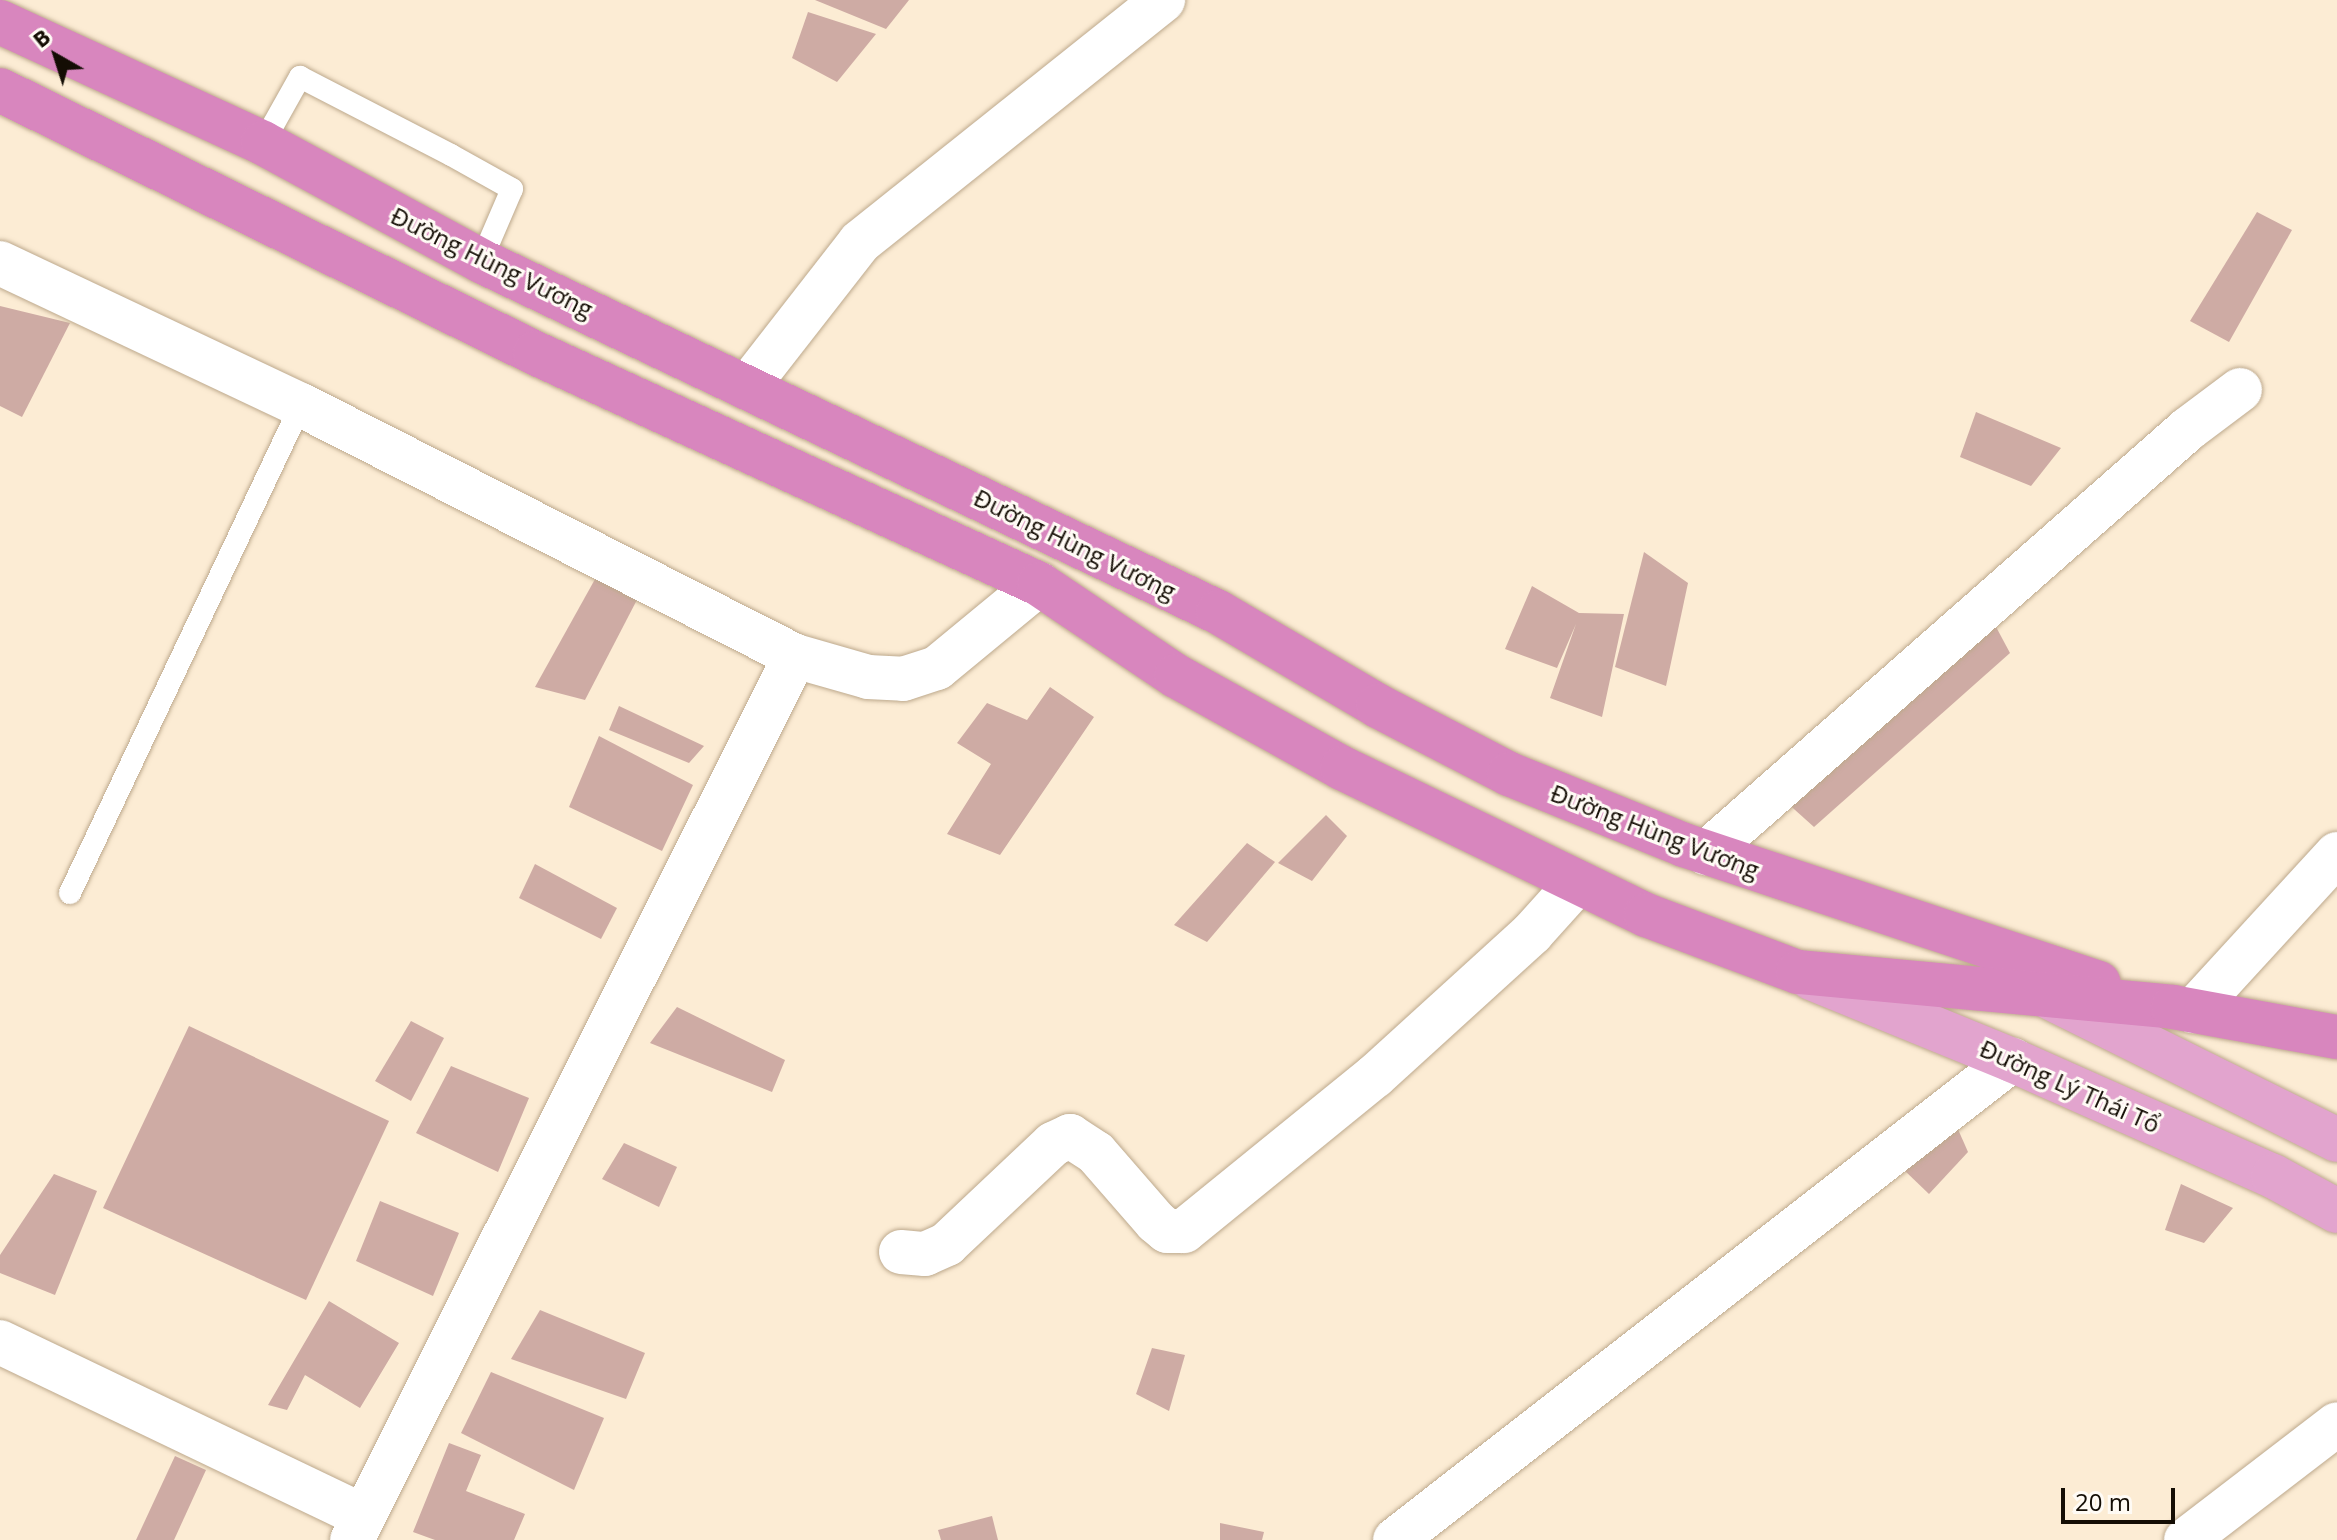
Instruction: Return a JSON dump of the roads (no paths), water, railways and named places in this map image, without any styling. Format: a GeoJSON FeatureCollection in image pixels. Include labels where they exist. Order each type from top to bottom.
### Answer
{"type":"FeatureCollection","features":[{"type":"Feature","properties":{"kind":"highway","name":"Đường Hùng Vương"},"geometry":{"type":"LineString","coordinates":[[0,22],[263,143],[481,261],[567,299],[1218,612],[1378,706],[1509,774],[1706,853],[2183,1009]]}},
{"type":"Feature","properties":{"kind":"highway","name":"Đường Hùng Vương"},"geometry":{"type":"LineString","coordinates":[[0,90],[535,353],[1039,584],[1176,676],[1328,761],[1577,883],[1798,972],[2183,1009],[2337,1037]]}},
{"type":"Feature","properties":{"kind":"highway"},"geometry":{"type":"LineString","coordinates":[[535,353],[567,299]]}},
{"type":"Feature","properties":{"kind":"main road"},"geometry":{"type":"LineString","coordinates":[[1835,897],[2046,996],[2337,1140]]}},
{"type":"Feature","properties":{"kind":"main road","name":"Đường Lý Thái Tổ"},"geometry":{"type":"LineString","coordinates":[[1798,972],[2012,1060],[2273,1176],[2337,1211]]}},
{"type":"Feature","properties":{"kind":"street"},"geometry":{"type":"LineString","coordinates":[[748,386],[860,242],[1163,0]]}},
{"type":"Feature","properties":{"kind":"street"},"geometry":{"type":"LineString","coordinates":[[0,263],[301,405],[795,656],[868,677],[903,679],[937,668],[1039,584]]}},
{"type":"Feature","properties":{"kind":"street"},"geometry":{"type":"LineString","coordinates":[[1706,853],[2188,429],[2240,390]]}},
{"type":"Feature","properties":{"kind":"street"},"geometry":{"type":"LineString","coordinates":[[0,1342],[357,1528],[795,656]]}},
{"type":"Feature","properties":{"kind":"street"},"geometry":{"type":"LineString","coordinates":[[2183,1009],[2337,854]]}},
{"type":"Feature","properties":{"kind":"street"},"geometry":{"type":"LineString","coordinates":[[901,1252],[925,1254],[947,1244],[1053,1144],[1070,1136],[1096,1153],[1156,1222],[1167,1231],[1184,1231],[1375,1076],[1532,933],[1577,883]]}},
{"type":"Feature","properties":{"kind":"street"},"geometry":{"type":"LineString","coordinates":[[1395,1540],[2012,1060]]}},
{"type":"Feature","properties":{"kind":"street"},"geometry":{"type":"LineString","coordinates":[[2186,1540],[2337,1424]]}},
{"type":"Feature","properties":{"kind":"lane"},"geometry":{"type":"LineString","coordinates":[[263,143],[300,77],[451,155],[512,189],[481,261]]}},
{"type":"Feature","properties":{"kind":"lane"},"geometry":{"type":"LineString","coordinates":[[70,893],[301,405]]}}]}
